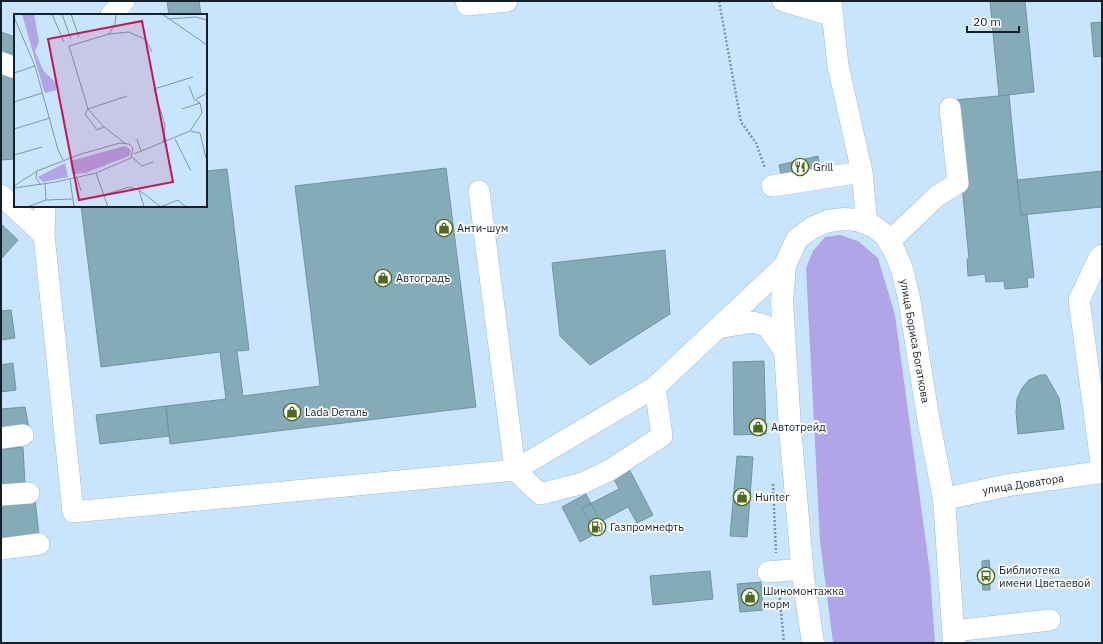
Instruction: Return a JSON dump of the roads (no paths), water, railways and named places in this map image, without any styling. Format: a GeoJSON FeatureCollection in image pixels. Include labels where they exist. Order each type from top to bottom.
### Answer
{"type":"FeatureCollection","features":[{"type":"Feature","properties":{"kind":"main road","name":"улица Бориса Богаткова"},"geometry":{"type":"LineString","coordinates":[[812,643],[802,569],[782,302],[785,265],[797,239],[812,228],[828,220],[844,219],[857,220],[873,226],[885,235],[894,250],[902,269],[909,298],[929,424],[944,499],[954,637]]}},
{"type":"Feature","properties":{"kind":"main road","name":"улица Доватора"},"geometry":{"type":"LineString","coordinates":[[944,499],[1009,485],[1102,471]]}},
{"type":"Feature","properties":{"kind":"street"},"geometry":{"type":"LineString","coordinates":[[112,14],[124,1]]}},
{"type":"Feature","properties":{"kind":"street"},"geometry":{"type":"LineString","coordinates":[[466,1],[467,5],[507,1]]}},
{"type":"Feature","properties":{"kind":"street"},"geometry":{"type":"LineString","coordinates":[[782,1],[832,9],[838,66],[862,172],[867,224]]}},
{"type":"Feature","properties":{"kind":"street"},"geometry":{"type":"LineString","coordinates":[[889,242],[937,196],[958,183],[950,108]]}},
{"type":"Feature","properties":{"kind":"street"},"geometry":{"type":"LineString","coordinates":[[772,186],[862,172]]}},
{"type":"Feature","properties":{"kind":"street"},"geometry":{"type":"LineString","coordinates":[[478,191],[515,470],[540,494],[583,483],[610,470],[662,436],[655,388]]}},
{"type":"Feature","properties":{"kind":"street"},"geometry":{"type":"LineString","coordinates":[[1,195],[44,236]]}},
{"type":"Feature","properties":{"kind":"street"},"geometry":{"type":"LineString","coordinates":[[45,207],[44,236],[73,512],[515,470],[655,388],[785,265]]}},
{"type":"Feature","properties":{"kind":"street"},"geometry":{"type":"LineString","coordinates":[[1102,255],[1099,258],[1079,300],[1102,471]]}},
{"type":"Feature","properties":{"kind":"street"},"geometry":{"type":"LineString","coordinates":[[718,328],[753,322],[767,326],[785,352]]}},
{"type":"Feature","properties":{"kind":"street"},"geometry":{"type":"LineString","coordinates":[[1,438],[23,435]]}},
{"type":"Feature","properties":{"kind":"street"},"geometry":{"type":"LineString","coordinates":[[1,494],[28,493]]}},
{"type":"Feature","properties":{"kind":"street"},"geometry":{"type":"LineString","coordinates":[[1,549],[39,544]]}},
{"type":"Feature","properties":{"kind":"street"},"geometry":{"type":"LineString","coordinates":[[768,572],[802,569]]}},
{"type":"Feature","properties":{"kind":"street"},"geometry":{"type":"LineString","coordinates":[[954,637],[1050,620]]}},
{"type":"Feature","properties":{"kind":"place","name":"Grill"},"geometry":{"type":"Point","coordinates":[800,167]}},
{"type":"Feature","properties":{"kind":"place","name":"Анти-шум"},"geometry":{"type":"Point","coordinates":[444,228]}},
{"type":"Feature","properties":{"kind":"place","name":"Автоградъ"},"geometry":{"type":"Point","coordinates":[383,278]}},
{"type":"Feature","properties":{"kind":"place","name":"Lada Dеталь"},"geometry":{"type":"Point","coordinates":[292,412]}},
{"type":"Feature","properties":{"kind":"place","name":"Автотрейд"},"geometry":{"type":"Point","coordinates":[758,427]}},
{"type":"Feature","properties":{"kind":"place","name":"Hunter"},"geometry":{"type":"Point","coordinates":[742,497]}},
{"type":"Feature","properties":{"kind":"place","name":"Газпромнефть"},"geometry":{"type":"Point","coordinates":[597,527]}},
{"type":"Feature","properties":{"kind":"place","name":"Библиотека имени Цветаевой"},"geometry":{"type":"Point","coordinates":[986,576]}},
{"type":"Feature","properties":{"kind":"place","name":"Шиномонтажка норм"},"geometry":{"type":"Point","coordinates":[750,597]}}]}
